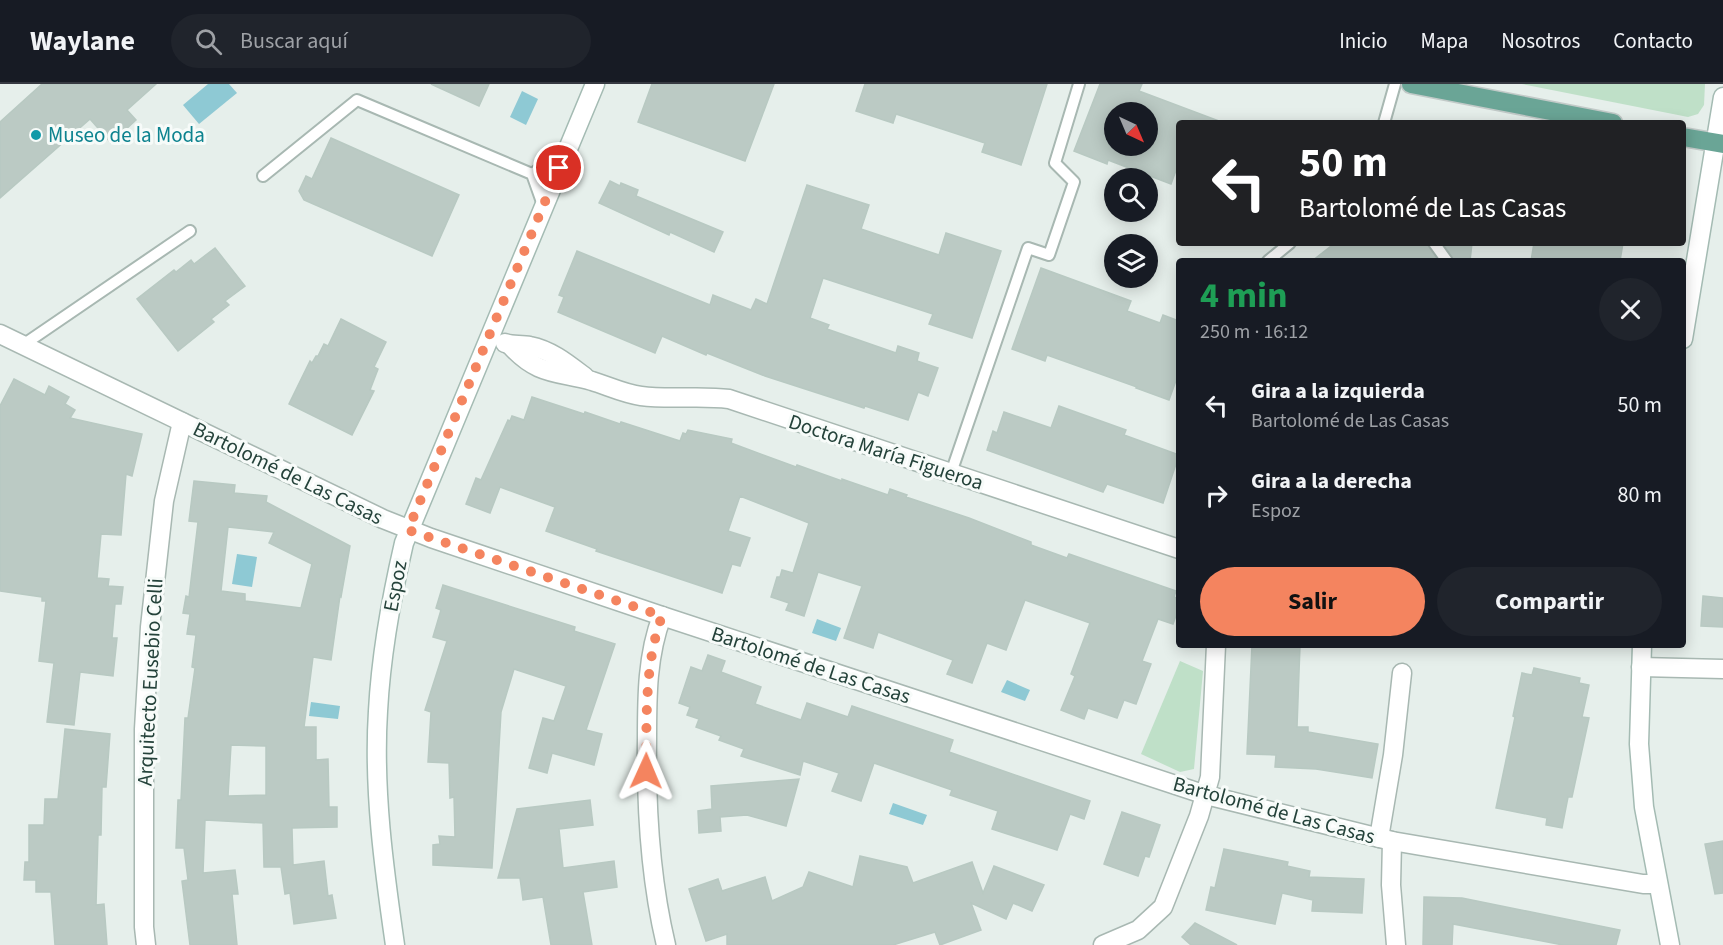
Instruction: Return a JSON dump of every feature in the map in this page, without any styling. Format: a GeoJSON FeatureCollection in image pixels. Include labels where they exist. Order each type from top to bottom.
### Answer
{"type":"FeatureCollection","features":[{"type":"Feature","properties":{"kind":"main road"},"geometry":{"type":"LineString","coordinates":[[1411,84],[1597,120]]}},
{"type":"Feature","properties":{"kind":"main road"},"geometry":{"type":"LineString","coordinates":[[1686,137],[1720,143]]}},
{"type":"Feature","properties":{"kind":"street","name":"Espoz"},"geometry":{"type":"LineString","coordinates":[[395,945],[382,839],[378,714],[382,661],[390,608],[408,530],[595,84]]}},
{"type":"Feature","properties":{"kind":"street"},"geometry":{"type":"LineString","coordinates":[[1686,323],[1720,143],[1723,97]]}},
{"type":"Feature","properties":{"kind":"street","name":"Bartolomé de Las Casas"},"geometry":{"type":"LineString","coordinates":[[0,334],[408,530],[662,616],[1206,795],[1385,839],[1643,884],[1658,884]]}},
{"type":"Feature","properties":{"kind":"street","name":"Doctora María Figueroa"},"geometry":{"type":"LineString","coordinates":[[490,336],[510,345],[522,358],[538,368],[552,373],[589,380],[640,396],[729,399],[1176,548]]}},
{"type":"Feature","properties":{"kind":"street","name":"Arquitecto Eusebio Celli"},"geometry":{"type":"LineString","coordinates":[[146,945],[143,740],[150,638],[164,501],[182,422]]}},
{"type":"Feature","properties":{"kind":"street"},"geometry":{"type":"LineString","coordinates":[[662,616],[650,664],[646,771],[655,886],[666,945]]}},
{"type":"Feature","properties":{"kind":"street"},"geometry":{"type":"LineString","coordinates":[[1103,945],[1138,930],[1162,907],[1206,795],[1210,777],[1216,648]]}},
{"type":"Feature","properties":{"kind":"street"},"geometry":{"type":"LineString","coordinates":[[1642,648],[1640,744],[1644,797],[1670,945]]}},
{"type":"Feature","properties":{"kind":"street"},"geometry":{"type":"LineString","coordinates":[[1641,667],[1723,669]]}},
{"type":"Feature","properties":{"kind":"street"},"geometry":{"type":"LineString","coordinates":[[1396,945],[1385,839],[1402,673]]}},
{"type":"Feature","properties":{"kind":"lane"},"geometry":{"type":"LineString","coordinates":[[951,473],[1028,248],[1049,255],[1074,182],[1055,163],[1079,84]]}},
{"type":"Feature","properties":{"kind":"lane"},"geometry":{"type":"LineString","coordinates":[[1385,120],[1395,84]]}},
{"type":"Feature","properties":{"kind":"lane"},"geometry":{"type":"LineString","coordinates":[[263,176],[357,100],[532,174],[544,206]]}},
{"type":"Feature","properties":{"kind":"lane"},"geometry":{"type":"LineString","coordinates":[[532,174],[567,150]]}},
{"type":"Feature","properties":{"kind":"lane"},"geometry":{"type":"LineString","coordinates":[[23,345],[190,231]]}},
{"type":"Feature","properties":{"kind":"lane"},"geometry":{"type":"LineString","coordinates":[[1272,258],[1286,246]]}},
{"type":"Feature","properties":{"kind":"green space"},"geometry":{"type":"Polygon","coordinates":[[[1522,84],[1705,84],[1704,105],[1698,114],[1688,117],[1522,84]]]}},
{"type":"Feature","properties":{"kind":"green space"},"geometry":{"type":"Polygon","coordinates":[[[1180,661],[1203,671],[1194,769],[1180,772],[1141,754],[1180,661]]]}},
{"type":"Feature","properties":{"kind":"water"},"geometry":{"type":"Polygon","coordinates":[[[208,84],[229,84],[237,93],[199,124],[183,105],[208,84]]]}},
{"type":"Feature","properties":{"kind":"water"},"geometry":{"type":"Polygon","coordinates":[[[522,91],[538,99],[526,125],[510,117],[522,91]]]}},
{"type":"Feature","properties":{"kind":"water"},"geometry":{"type":"Polygon","coordinates":[[[237,554],[257,557],[252,587],[232,584],[237,554]]]}},
{"type":"Feature","properties":{"kind":"water"},"geometry":{"type":"Polygon","coordinates":[[[817,619],[841,628],[836,641],[812,633],[817,619]]]}},
{"type":"Feature","properties":{"kind":"water"},"geometry":{"type":"Polygon","coordinates":[[[1007,680],[1030,690],[1025,701],[1001,692],[1007,680]]]}},
{"type":"Feature","properties":{"kind":"water"},"geometry":{"type":"Polygon","coordinates":[[[311,702],[340,706],[338,719],[309,716],[311,702]]]}},
{"type":"Feature","properties":{"kind":"water"},"geometry":{"type":"Polygon","coordinates":[[[893,803],[927,815],[923,825],[889,814],[893,803]]]}},
{"type":"Feature","properties":{"kind":"building","name":"Museo de la Moda"},"geometry":{"type":"Polygon","coordinates":[[[42,84],[156,84],[127,110],[136,120],[111,143],[90,119],[0,198],[0,122],[42,84]]]}},
{"type":"Feature","properties":{"kind":"building"},"geometry":{"type":"Polygon","coordinates":[[[431,84],[489,84],[479,106],[431,84]]]}},
{"type":"Feature","properties":{"kind":"building"},"geometry":{"type":"Polygon","coordinates":[[[652,84],[774,84],[745,161],[638,122],[652,84]]]}},
{"type":"Feature","properties":{"kind":"building"},"geometry":{"type":"Polygon","coordinates":[[[865,84],[1047,84],[1021,165],[982,152],[985,143],[896,114],[893,123],[856,111],[865,84]]]}},
{"type":"Feature","properties":{"kind":"building"},"geometry":{"type":"Polygon","coordinates":[[[1100,84],[1142,84],[1139,91],[1216,120],[1176,120],[1176,170],[1171,184],[1158,179],[1158,168],[1129,168],[1108,160],[1107,164],[1074,151],[1100,84]]]}},
{"type":"Feature","properties":{"kind":"building"},"geometry":{"type":"Polygon","coordinates":[[[331,138],[459,195],[432,256],[304,200],[299,191],[306,176],[312,179],[331,138]]]}},
{"type":"Feature","properties":{"kind":"building"},"geometry":{"type":"Polygon","coordinates":[[[610,181],[638,190],[636,196],[723,232],[714,252],[670,232],[669,235],[599,203],[610,181]]]}},
{"type":"Feature","properties":{"kind":"building"},"geometry":{"type":"Polygon","coordinates":[[[807,185],[869,205],[861,229],[939,255],[946,233],[1001,251],[972,338],[929,324],[933,314],[823,278],[810,318],[829,325],[827,329],[896,353],[898,346],[919,353],[917,361],[938,368],[928,396],[918,392],[908,420],[765,376],[662,336],[655,353],[558,312],[564,297],[559,295],[577,251],[710,305],[713,295],[751,310],[756,299],[767,304],[807,185]]]}},
{"type":"Feature","properties":{"kind":"building"},"geometry":{"type":"Polygon","coordinates":[[[1331,246],[1429,246],[1436,258],[1316,258],[1331,246]]]}},
{"type":"Feature","properties":{"kind":"building"},"geometry":{"type":"Polygon","coordinates":[[[1445,246],[1472,246],[1470,258],[1452,258],[1445,246]]]}},
{"type":"Feature","properties":{"kind":"building"},"geometry":{"type":"Polygon","coordinates":[[[1534,246],[1622,246],[1620,258],[1532,258],[1534,246]]]}},
{"type":"Feature","properties":{"kind":"building"},"geometry":{"type":"Polygon","coordinates":[[[215,248],[245,286],[225,301],[229,305],[211,319],[214,322],[178,351],[137,299],[174,270],[176,272],[191,260],[194,264],[215,248]]]}},
{"type":"Feature","properties":{"kind":"building"},"geometry":{"type":"Polygon","coordinates":[[[1041,268],[1131,301],[1127,311],[1160,323],[1163,315],[1176,320],[1176,380],[1169,400],[1047,355],[1045,361],[1012,349],[1041,268]]]}},
{"type":"Feature","properties":{"kind":"building"},"geometry":{"type":"Polygon","coordinates":[[[341,319],[386,342],[374,367],[378,369],[370,390],[374,391],[352,435],[289,404],[310,361],[312,363],[318,356],[324,344],[328,346],[341,319]]]}},
{"type":"Feature","properties":{"kind":"building"},"geometry":{"type":"Polygon","coordinates":[[[14,379],[45,395],[49,386],[69,397],[65,404],[75,410],[70,418],[142,434],[132,476],[126,474],[121,535],[101,534],[97,578],[109,579],[108,586],[123,587],[121,604],[115,604],[112,638],[117,638],[113,676],[80,672],[74,725],[47,722],[54,663],[39,661],[46,601],[42,601],[42,597],[0,591],[0,406],[14,379]]]}},
{"type":"Feature","properties":{"kind":"building"},"geometry":{"type":"Polygon","coordinates":[[[532,397],[680,441],[683,433],[686,434],[688,430],[732,439],[731,443],[796,467],[797,465],[888,495],[890,489],[907,495],[906,497],[1031,542],[1031,545],[1067,558],[1069,554],[1176,591],[1174,597],[1176,598],[1176,616],[1173,624],[1158,619],[1142,661],[1151,664],[1136,704],[1124,700],[1117,718],[1088,708],[1084,719],[1061,710],[1075,676],[1071,674],[1090,623],[1025,600],[1006,650],[987,643],[972,683],[947,674],[953,660],[878,632],[873,648],[844,638],[862,586],[818,572],[804,616],[786,610],[789,603],[771,597],[777,577],[780,577],[782,570],[793,573],[809,523],[740,496],[728,531],[750,538],[740,566],[732,564],[722,593],[596,551],[597,549],[546,531],[555,507],[500,487],[490,513],[466,504],[476,478],[481,480],[508,420],[510,421],[512,416],[524,420],[532,397]]]}},
{"type":"Feature","properties":{"kind":"building"},"geometry":{"type":"Polygon","coordinates":[[[1059,406],[1126,430],[1124,435],[1176,454],[1176,464],[1163,503],[1107,484],[1103,492],[987,450],[993,431],[997,433],[1004,412],[1051,428],[1059,406]]]}},
{"type":"Feature","properties":{"kind":"building"},"geometry":{"type":"Polygon","coordinates":[[[194,481],[235,485],[234,493],[267,496],[266,502],[350,546],[331,660],[313,657],[304,727],[316,727],[316,760],[328,759],[329,807],[337,807],[337,827],[292,828],[293,865],[324,861],[328,896],[332,895],[336,918],[294,924],[290,893],[285,894],[281,867],[264,867],[263,823],[205,820],[203,873],[235,870],[238,894],[232,894],[237,945],[190,945],[182,881],[188,880],[184,848],[176,848],[185,718],[188,718],[195,668],[192,667],[196,635],[187,634],[190,614],[183,613],[186,596],[189,597],[198,522],[189,521],[194,481]],[[228,527],[221,591],[245,594],[245,601],[301,608],[312,564],[269,543],[274,532],[228,527]],[[231,745],[228,796],[266,795],[266,746],[231,745]]]}},
{"type":"Feature","properties":{"kind":"building"},"geometry":{"type":"Polygon","coordinates":[[[443,585],[575,627],[574,631],[615,644],[586,730],[602,734],[594,765],[552,753],[547,773],[529,768],[543,718],[554,721],[566,686],[514,669],[501,712],[492,868],[433,865],[433,845],[440,844],[439,836],[455,837],[454,797],[450,798],[449,763],[428,762],[431,712],[425,710],[447,641],[433,637],[441,610],[436,608],[443,585]]]}},
{"type":"Feature","properties":{"kind":"building"},"geometry":{"type":"Polygon","coordinates":[[[1703,596],[1723,598],[1723,627],[1701,626],[1703,596]]]}},
{"type":"Feature","properties":{"kind":"building"},"geometry":{"type":"Polygon","coordinates":[[[1252,648],[1300,648],[1297,727],[1308,727],[1308,732],[1378,744],[1372,778],[1316,769],[1275,767],[1276,755],[1247,754],[1252,648]]]}},
{"type":"Feature","properties":{"kind":"building"},"geometry":{"type":"Polygon","coordinates":[[[708,655],[725,661],[721,672],[761,687],[755,704],[801,720],[807,703],[848,717],[852,706],[953,740],[949,752],[1090,801],[1084,819],[1070,814],[1057,850],[992,829],[998,811],[950,795],[952,790],[874,763],[861,801],[832,791],[839,773],[803,761],[800,775],[741,756],[744,749],[719,740],[721,736],[696,727],[699,719],[687,715],[690,707],[679,703],[691,667],[702,671],[708,655]]]}},
{"type":"Feature","properties":{"kind":"building"},"geometry":{"type":"Polygon","coordinates":[[[1534,668],[1580,678],[1579,683],[1589,685],[1582,717],[1589,718],[1572,797],[1568,797],[1562,828],[1546,825],[1547,818],[1496,808],[1522,673],[1532,675],[1534,668]]]}},
{"type":"Feature","properties":{"kind":"building"},"geometry":{"type":"Polygon","coordinates":[[[65,729],[110,734],[106,787],[102,787],[101,835],[98,835],[96,905],[104,904],[107,945],[55,945],[51,892],[36,892],[36,880],[24,880],[25,862],[29,862],[29,825],[44,825],[45,799],[58,799],[65,729]]]}},
{"type":"Feature","properties":{"kind":"building"},"geometry":{"type":"Polygon","coordinates":[[[799,779],[786,826],[747,815],[720,817],[721,831],[699,833],[698,811],[712,809],[711,786],[799,779]]]}},
{"type":"Feature","properties":{"kind":"building"},"geometry":{"type":"Polygon","coordinates":[[[590,800],[593,825],[559,829],[563,868],[614,861],[617,887],[583,892],[592,945],[551,945],[543,897],[523,900],[520,878],[498,878],[517,809],[590,800]]]}},
{"type":"Feature","properties":{"kind":"building"},"geometry":{"type":"Polygon","coordinates":[[[1122,812],[1160,825],[1149,857],[1145,856],[1138,876],[1104,864],[1122,812]]]}},
{"type":"Feature","properties":{"kind":"building"},"geometry":{"type":"Polygon","coordinates":[[[1723,841],[1723,893],[1715,894],[1705,844],[1723,841]]]}},
{"type":"Feature","properties":{"kind":"building"},"geometry":{"type":"Polygon","coordinates":[[[1224,849],[1288,862],[1287,866],[1310,871],[1309,877],[1364,879],[1362,913],[1312,911],[1313,900],[1282,893],[1275,924],[1206,910],[1211,887],[1215,888],[1224,849]]]}},
{"type":"Feature","properties":{"kind":"building"},"geometry":{"type":"Polygon","coordinates":[[[860,856],[907,867],[913,883],[972,862],[983,893],[994,866],[1044,885],[1032,911],[1013,903],[1006,919],[971,903],[981,930],[940,945],[935,932],[893,945],[727,945],[727,934],[706,941],[689,889],[718,879],[722,891],[765,877],[772,901],[803,887],[809,872],[853,887],[860,856]]]}},
{"type":"Feature","properties":{"kind":"building"},"geometry":{"type":"Polygon","coordinates":[[[1424,897],[1462,898],[1620,930],[1616,945],[1563,945],[1453,924],[1452,945],[1423,945],[1424,897]]]}},
{"type":"Feature","properties":{"kind":"building"},"geometry":{"type":"Polygon","coordinates":[[[1195,923],[1237,945],[1191,945],[1182,937],[1195,923]]]}},
{"type":"Feature","properties":{"kind":"place","name":"Museo de la Moda"},"geometry":{"type":"Point","coordinates":[36,135]}},
{"type":"Feature","properties":{"kind":"route"},"geometry":{"type":"LineString","coordinates":[[559,168],[408,530],[662,616],[650,664],[646,771]]}}]}
